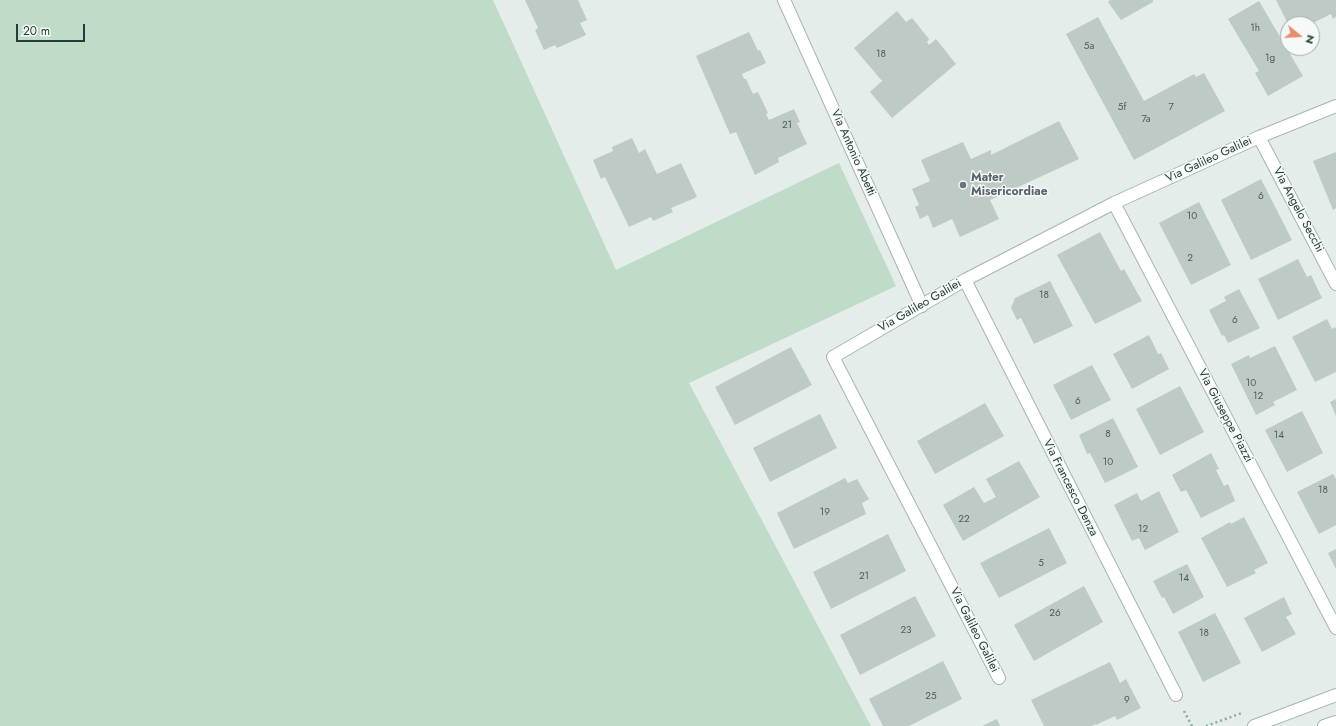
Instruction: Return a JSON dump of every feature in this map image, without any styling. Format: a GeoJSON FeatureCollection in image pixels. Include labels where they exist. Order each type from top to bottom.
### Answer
{"type":"FeatureCollection","features":[{"type":"Feature","properties":{"kind":"street","name":"Via Antonio Abetti"},"geometry":{"type":"LineString","coordinates":[[784,0],[922,306]]}},
{"type":"Feature","properties":{"kind":"street","name":"Via Galileo Galilei"},"geometry":{"type":"LineString","coordinates":[[999,678],[833,357],[964,280],[1114,203],[1259,136],[1336,106]]}},
{"type":"Feature","properties":{"kind":"street","name":"Via Angelo Secchi"},"geometry":{"type":"LineString","coordinates":[[1259,136],[1336,284]]}},
{"type":"Feature","properties":{"kind":"street","name":"Via Giuseppe Piazzi"},"geometry":{"type":"LineString","coordinates":[[1114,203],[1336,628]]}},
{"type":"Feature","properties":{"kind":"street","name":"Via Francesco Denza"},"geometry":{"type":"LineString","coordinates":[[964,280],[1176,695]]}},
{"type":"Feature","properties":{"kind":"street"},"geometry":{"type":"LineString","coordinates":[[1254,726],[1336,695]]}},
{"type":"Feature","properties":{"kind":"street"},"geometry":{"type":"LineString","coordinates":[[1324,726],[1336,722]]}},
{"type":"Feature","properties":{"kind":"green space"},"geometry":{"type":"Polygon","coordinates":[[[0,0],[493,0],[616,270],[839,163],[896,286],[689,383],[871,726],[0,726],[0,0]]]}},
{"type":"Feature","properties":{"kind":"building"},"geometry":{"type":"Polygon","coordinates":[[[525,0],[578,0],[587,20],[580,23],[586,35],[557,48],[555,45],[544,50],[535,30],[538,28],[525,0]]]}},
{"type":"Feature","properties":{"kind":"building"},"geometry":{"type":"Polygon","coordinates":[[[1110,0],[1153,0],[1153,2],[1121,20],[1108,2],[1110,0]]]}},
{"type":"Feature","properties":{"kind":"building"},"geometry":{"type":"Polygon","coordinates":[[[1276,0],[1336,0],[1336,17],[1333,19],[1331,14],[1320,20],[1320,16],[1284,16],[1276,0]]]}},
{"type":"Feature","properties":{"kind":"building"},"geometry":{"type":"Polygon","coordinates":[[[1259,1],[1280,37],[1280,56],[1291,56],[1303,76],[1268,96],[1255,73],[1259,71],[1228,19],[1259,1]]]}},
{"type":"Feature","properties":{"kind":"building"},"geometry":{"type":"Polygon","coordinates":[[[897,11],[906,22],[912,18],[929,39],[927,42],[929,45],[936,39],[956,64],[892,118],[870,92],[882,81],[854,48],[897,11]]]}},
{"type":"Feature","properties":{"kind":"building"},"geometry":{"type":"Polygon","coordinates":[[[1098,17],[1144,101],[1194,74],[1196,77],[1204,73],[1225,111],[1134,160],[1066,34],[1098,17]]]}},
{"type":"Feature","properties":{"kind":"building"},"geometry":{"type":"Polygon","coordinates":[[[749,32],[758,51],[760,50],[766,63],[742,74],[744,79],[746,79],[753,94],[758,92],[768,113],[766,114],[769,120],[794,109],[800,122],[797,123],[807,144],[778,158],[779,162],[755,175],[736,132],[730,134],[696,56],[749,32]]]}},
{"type":"Feature","properties":{"kind":"building","name":"Mater Misericordiae"},"geometry":{"type":"Polygon","coordinates":[[[1059,121],[1079,159],[990,200],[999,219],[960,237],[952,219],[933,228],[928,215],[920,219],[915,207],[919,205],[912,189],[930,181],[921,160],[963,142],[971,159],[991,150],[991,155],[1059,121]]]}},
{"type":"Feature","properties":{"kind":"building"},"geometry":{"type":"Polygon","coordinates":[[[632,138],[639,153],[645,149],[657,174],[681,163],[697,197],[671,208],[673,212],[653,221],[651,217],[629,227],[605,177],[601,179],[593,160],[613,151],[612,147],[632,138]]]}},
{"type":"Feature","properties":{"kind":"building"},"geometry":{"type":"Polygon","coordinates":[[[1336,152],[1336,208],[1333,210],[1313,161],[1336,152]]]}},
{"type":"Feature","properties":{"kind":"building"},"geometry":{"type":"Polygon","coordinates":[[[1261,179],[1292,240],[1251,260],[1221,200],[1261,179]]]}},
{"type":"Feature","properties":{"kind":"building"},"geometry":{"type":"Polygon","coordinates":[[[1199,202],[1231,265],[1191,285],[1159,223],[1199,202]]]}},
{"type":"Feature","properties":{"kind":"building"},"geometry":{"type":"Polygon","coordinates":[[[1100,232],[1121,271],[1124,269],[1142,301],[1095,324],[1057,255],[1100,232]]]}},
{"type":"Feature","properties":{"kind":"building"},"geometry":{"type":"Polygon","coordinates":[[[1298,259],[1307,277],[1311,275],[1322,298],[1278,320],[1258,279],[1298,259]]]}},
{"type":"Feature","properties":{"kind":"building"},"geometry":{"type":"Polygon","coordinates":[[[1050,281],[1073,326],[1034,344],[1021,318],[1017,320],[1011,308],[1015,298],[1050,281]]]}},
{"type":"Feature","properties":{"kind":"building"},"geometry":{"type":"Polygon","coordinates":[[[1239,289],[1260,328],[1228,343],[1224,335],[1222,336],[1209,310],[1226,301],[1224,297],[1239,289]]]}},
{"type":"Feature","properties":{"kind":"building"},"geometry":{"type":"Polygon","coordinates":[[[1327,319],[1332,329],[1335,327],[1336,329],[1336,372],[1315,382],[1292,337],[1327,319]]]}},
{"type":"Feature","properties":{"kind":"building"},"geometry":{"type":"Polygon","coordinates":[[[1149,335],[1158,354],[1161,353],[1169,369],[1132,389],[1113,354],[1149,335]]]}},
{"type":"Feature","properties":{"kind":"building"},"geometry":{"type":"Polygon","coordinates":[[[1275,346],[1297,390],[1273,402],[1275,405],[1256,415],[1231,364],[1249,355],[1250,358],[1275,346]]]}},
{"type":"Feature","properties":{"kind":"building"},"geometry":{"type":"Polygon","coordinates":[[[791,347],[812,385],[735,425],[715,387],[791,347]]]}},
{"type":"Feature","properties":{"kind":"building"},"geometry":{"type":"Polygon","coordinates":[[[1092,365],[1111,400],[1071,420],[1053,385],[1092,365]]]}},
{"type":"Feature","properties":{"kind":"building"},"geometry":{"type":"Polygon","coordinates":[[[1180,386],[1204,432],[1160,455],[1136,409],[1180,386]]]}},
{"type":"Feature","properties":{"kind":"building"},"geometry":{"type":"Polygon","coordinates":[[[1336,399],[1336,416],[1330,402],[1336,399]]]}},
{"type":"Feature","properties":{"kind":"building"},"geometry":{"type":"Polygon","coordinates":[[[985,403],[1004,436],[935,474],[917,441],[985,403]]]}},
{"type":"Feature","properties":{"kind":"building"},"geometry":{"type":"Polygon","coordinates":[[[1302,411],[1323,453],[1287,472],[1265,430],[1302,411]]]}},
{"type":"Feature","properties":{"kind":"building"},"geometry":{"type":"Polygon","coordinates":[[[820,414],[837,448],[770,482],[753,448],[820,414]]]}},
{"type":"Feature","properties":{"kind":"building"},"geometry":{"type":"Polygon","coordinates":[[[1113,418],[1138,467],[1105,483],[1090,453],[1087,454],[1079,435],[1113,418]]]}},
{"type":"Feature","properties":{"kind":"building"},"geometry":{"type":"Polygon","coordinates":[[[1211,453],[1219,469],[1216,470],[1224,486],[1228,484],[1235,501],[1201,518],[1186,490],[1181,492],[1172,475],[1211,453]]]}},
{"type":"Feature","properties":{"kind":"building"},"geometry":{"type":"Polygon","coordinates":[[[1019,461],[1040,497],[963,541],[943,505],[974,487],[984,503],[996,497],[986,479],[1019,461]]]}},
{"type":"Feature","properties":{"kind":"building"},"geometry":{"type":"Polygon","coordinates":[[[1333,474],[1336,479],[1336,525],[1319,534],[1297,492],[1333,474]]]}},
{"type":"Feature","properties":{"kind":"building"},"geometry":{"type":"Polygon","coordinates":[[[845,478],[848,483],[857,479],[869,499],[862,503],[866,514],[794,549],[777,513],[845,478]]]}},
{"type":"Feature","properties":{"kind":"building"},"geometry":{"type":"Polygon","coordinates":[[[1159,491],[1179,532],[1145,550],[1139,538],[1132,541],[1114,505],[1137,493],[1141,501],[1159,491]]]}},
{"type":"Feature","properties":{"kind":"building"},"geometry":{"type":"Polygon","coordinates":[[[1244,517],[1268,563],[1254,570],[1256,573],[1227,587],[1201,538],[1230,522],[1231,524],[1244,517]]]}},
{"type":"Feature","properties":{"kind":"building"},"geometry":{"type":"Polygon","coordinates":[[[1049,528],[1067,563],[999,598],[980,563],[1049,528]]]}},
{"type":"Feature","properties":{"kind":"building"},"geometry":{"type":"Polygon","coordinates":[[[888,534],[906,571],[831,609],[813,572],[888,534]]]}},
{"type":"Feature","properties":{"kind":"building"},"geometry":{"type":"Polygon","coordinates":[[[1336,549],[1336,569],[1328,553],[1336,549]]]}},
{"type":"Feature","properties":{"kind":"building"},"geometry":{"type":"Polygon","coordinates":[[[1187,564],[1204,597],[1173,614],[1153,581],[1187,564]]]}},
{"type":"Feature","properties":{"kind":"building"},"geometry":{"type":"Polygon","coordinates":[[[1084,586],[1103,622],[1034,661],[1014,625],[1084,586]]]}},
{"type":"Feature","properties":{"kind":"building"},"geometry":{"type":"Polygon","coordinates":[[[915,596],[936,636],[860,675],[840,635],[915,596]]]}},
{"type":"Feature","properties":{"kind":"building"},"geometry":{"type":"Polygon","coordinates":[[[1284,597],[1292,614],[1286,617],[1296,634],[1262,652],[1244,618],[1284,597]]]}},
{"type":"Feature","properties":{"kind":"building"},"geometry":{"type":"Polygon","coordinates":[[[1215,613],[1241,663],[1203,682],[1178,632],[1215,613]]]}},
{"type":"Feature","properties":{"kind":"building"},"geometry":{"type":"Polygon","coordinates":[[[943,661],[962,699],[909,726],[883,726],[869,699],[943,661]]]}},
{"type":"Feature","properties":{"kind":"building"},"geometry":{"type":"Polygon","coordinates":[[[1110,662],[1120,683],[1126,679],[1141,708],[1117,720],[1115,716],[1092,726],[1044,726],[1031,700],[1110,662]]]}},
{"type":"Feature","properties":{"kind":"building"},"geometry":{"type":"Polygon","coordinates":[[[997,719],[1000,726],[982,726],[997,719]]]}},
{"type":"Feature","properties":{"kind":"place","name":"Mater Misericordiae"},"geometry":{"type":"Point","coordinates":[963,185]}}]}
